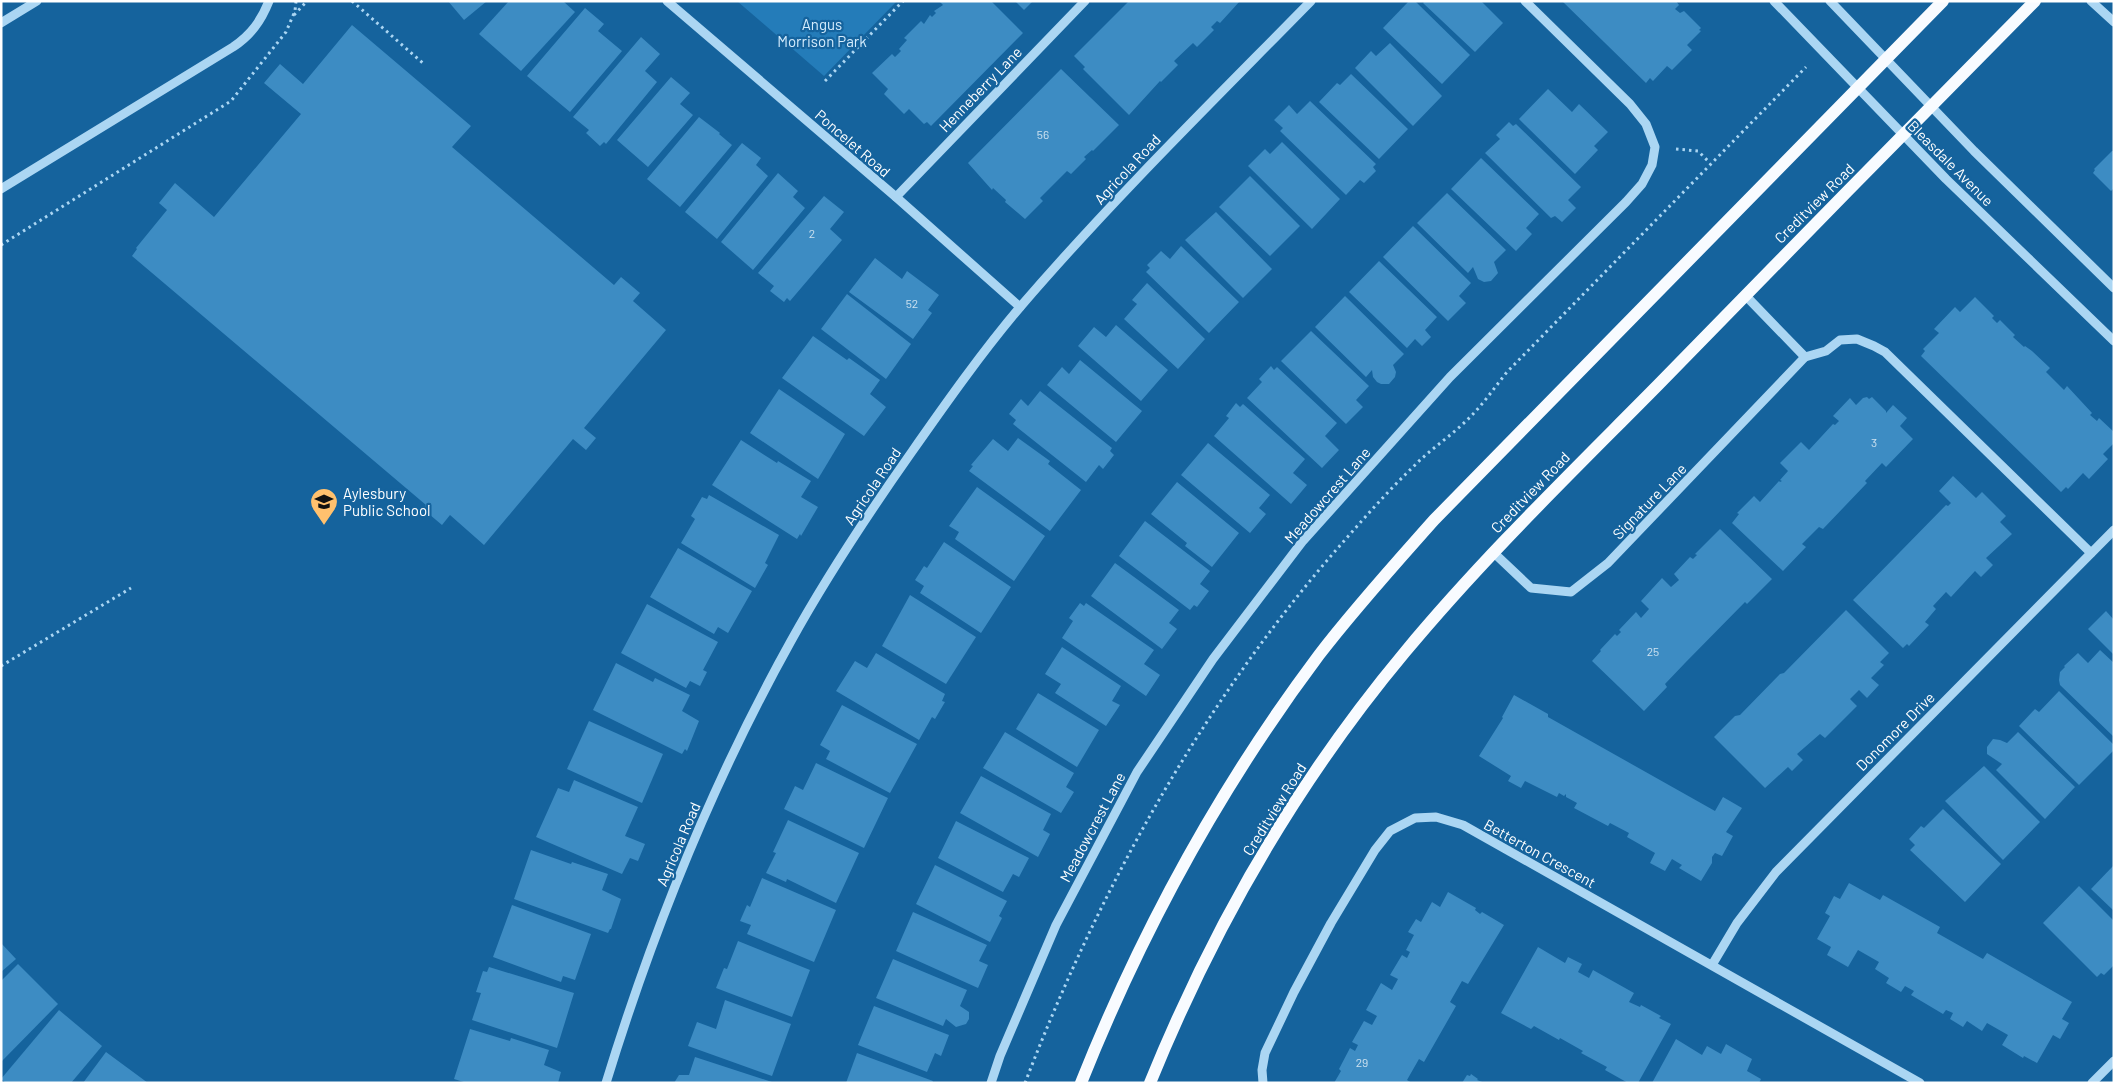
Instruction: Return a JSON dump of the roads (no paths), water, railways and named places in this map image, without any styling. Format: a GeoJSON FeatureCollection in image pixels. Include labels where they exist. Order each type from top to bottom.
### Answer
{"type":"FeatureCollection","features":[{"type":"Feature","properties":{"kind":"main road"},"geometry":{"type":"LineString","coordinates":[[1081,1083],[1124,980],[1160,906],[1193,845],[1238,772],[1320,653],[1434,520],[1943,1]]}},
{"type":"Feature","properties":{"kind":"main road","name":"Creditview Road"},"geometry":{"type":"LineString","coordinates":[[1150,1083],[1195,981],[1240,894],[1338,738],[1404,652],[1494,553],[2035,1]]}},
{"type":"Feature","properties":{"kind":"street"},"geometry":{"type":"LineString","coordinates":[[1,23],[37,1]]}},
{"type":"Feature","properties":{"kind":"street"},"geometry":{"type":"LineString","coordinates":[[1,189],[233,47],[247,37],[262,18],[269,1]]}},
{"type":"Feature","properties":{"kind":"street","name":"Poncelet Road"},"geometry":{"type":"LineString","coordinates":[[666,1],[896,197],[1020,307]]}},
{"type":"Feature","properties":{"kind":"street","name":"Henneberry Lane"},"geometry":{"type":"LineString","coordinates":[[896,197],[1085,1]]}},
{"type":"Feature","properties":{"kind":"street","name":"Agricola Road"},"geometry":{"type":"LineString","coordinates":[[606,1083],[654,937],[714,795],[791,642],[836,565],[884,491],[934,420],[1020,307],[1131,183],[1311,1]]}},
{"type":"Feature","properties":{"kind":"street","name":"Meadowcrest Lane"},"geometry":{"type":"LineString","coordinates":[[991,1083],[1000,1056],[1056,925],[1137,772],[1212,659],[1302,542],[1437,392],[1637,190],[1652,165],[1655,147],[1646,124],[1630,104],[1525,1]]}},
{"type":"Feature","properties":{"kind":"street","name":"Bleasdale Avenue"},"geometry":{"type":"LineString","coordinates":[[1774,1],[1946,179],[2114,341]]}},
{"type":"Feature","properties":{"kind":"street","name":"Bleasdale Avenue"},"geometry":{"type":"LineString","coordinates":[[1830,1],[1932,107],[2114,288]]}},
{"type":"Feature","properties":{"kind":"street"},"geometry":{"type":"LineString","coordinates":[[2091,1],[2114,22]]}},
{"type":"Feature","properties":{"kind":"street"},"geometry":{"type":"LineString","coordinates":[[1745,295],[1805,357]]}},
{"type":"Feature","properties":{"kind":"street","name":"Signature Lane"},"geometry":{"type":"LineString","coordinates":[[1494,553],[1531,588],[1571,592],[1608,563],[1805,357],[1826,351],[1840,340],[1857,339],[1884,352],[2091,553]]}},
{"type":"Feature","properties":{"kind":"street","name":"Donomore Drive"},"geometry":{"type":"LineString","coordinates":[[1712,965],[1737,922],[1776,872],[2114,530]]}},
{"type":"Feature","properties":{"kind":"street","name":"Betterton Crescent"},"geometry":{"type":"LineString","coordinates":[[1263,1083],[1262,1070],[1265,1053],[1294,992],[1330,923],[1375,850],[1390,831],[1415,818],[1436,817],[1463,825],[1920,1083]]}},
{"type":"Feature","properties":{"kind":"street"},"geometry":{"type":"LineString","coordinates":[[2092,1083],[2114,1061]]}},
{"type":"Feature","properties":{"kind":"place","name":"Aylesbury Public School"},"geometry":{"type":"Point","coordinates":[324,526]}},
{"type":"Feature","properties":{"kind":"park label","name":"Angus Morrison Park"},"geometry":{"type":"Point","coordinates":[822,32]}}]}
